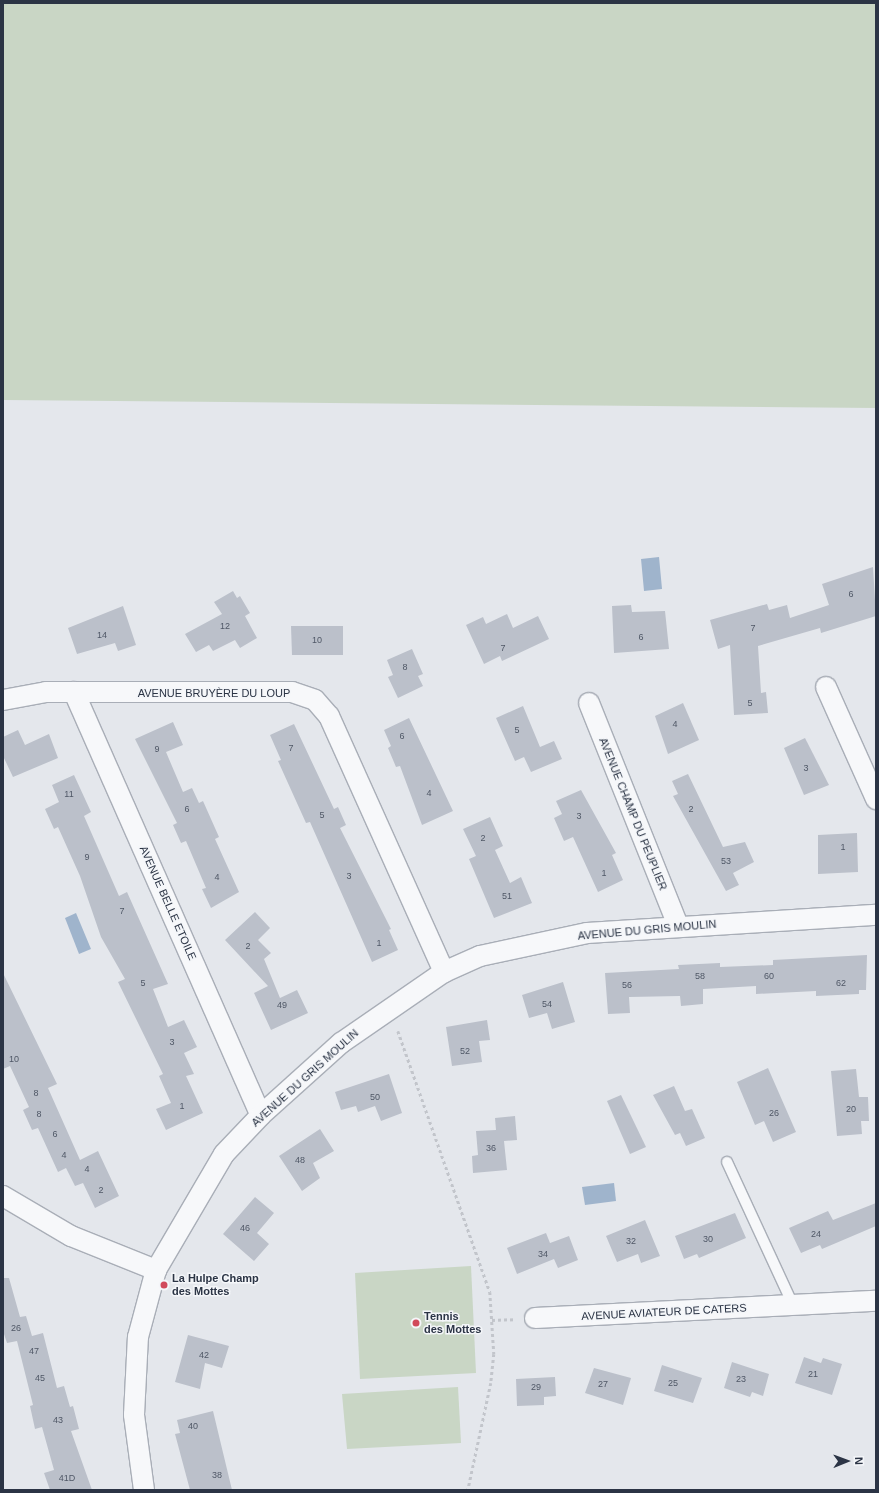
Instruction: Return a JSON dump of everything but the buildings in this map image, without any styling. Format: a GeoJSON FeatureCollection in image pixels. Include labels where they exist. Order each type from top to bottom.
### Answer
{"type":"FeatureCollection","features":[{"type":"Feature","properties":{"kind":"street"},"geometry":{"type":"LineString","coordinates":[[826,687],[876,799]]}},
{"type":"Feature","properties":{"kind":"street","name":"AVENUE BRUYÈRE DU LOUP"},"geometry":{"type":"LineString","coordinates":[[3,700],[46,692],[292,692],[315,700],[329,716],[444,972]]}},
{"type":"Feature","properties":{"kind":"street","name":"AVENUE BELLE ETOILE"},"geometry":{"type":"LineString","coordinates":[[74,692],[262,1114]]}},
{"type":"Feature","properties":{"kind":"street","name":"AVENUE CHAMP DU PEUPLIER"},"geometry":{"type":"LineString","coordinates":[[589,703],[678,926]]}},
{"type":"Feature","properties":{"kind":"street","name":"AVENUE DU GRIS MOULIN"},"geometry":{"type":"LineString","coordinates":[[144,1490],[134,1415],[138,1337],[156,1270],[224,1154],[262,1114],[342,1043],[390,1007],[444,972],[480,956],[587,933],[678,926],[876,915]]}},
{"type":"Feature","properties":{"kind":"street"},"geometry":{"type":"LineString","coordinates":[[3,1196],[71,1236],[156,1270]]}},
{"type":"Feature","properties":{"kind":"street","name":"AVENUE AVIATEUR DE CATERS"},"geometry":{"type":"LineString","coordinates":[[535,1318],[876,1301]]}},
{"type":"Feature","properties":{"kind":"lane"},"geometry":{"type":"LineString","coordinates":[[727,1162],[793,1305]]}},
{"type":"Feature","properties":{"kind":"path"},"geometry":{"type":"LineString","coordinates":[[390,1007],[490,1292],[494,1354],[491,1383],[468,1490]]}},
{"type":"Feature","properties":{"kind":"green space"},"geometry":{"type":"Polygon","coordinates":[[[3,3],[876,3],[876,408],[3,400],[3,3]]]}},
{"type":"Feature","properties":{"kind":"green space","name":"Tennis des Mottes"},"geometry":{"type":"Polygon","coordinates":[[[471,1266],[476,1373],[360,1379],[355,1273],[471,1266]]]}},
{"type":"Feature","properties":{"kind":"green space"},"geometry":{"type":"Polygon","coordinates":[[[458,1387],[461,1443],[347,1449],[342,1394],[458,1387]]]}},
{"type":"Feature","properties":{"kind":"water"},"geometry":{"type":"Polygon","coordinates":[[[659,557],[662,589],[644,591],[641,559],[659,557]]]}},
{"type":"Feature","properties":{"kind":"water"},"geometry":{"type":"Polygon","coordinates":[[[76,913],[91,949],[79,954],[65,918],[76,913]]]}},
{"type":"Feature","properties":{"kind":"water"},"geometry":{"type":"Polygon","coordinates":[[[614,1183],[616,1201],[585,1205],[582,1187],[614,1183]]]}},
{"type":"Feature","properties":{"kind":"place","name":"La Hulpe Champ des Mottes"},"geometry":{"type":"Point","coordinates":[164,1285]}},
{"type":"Feature","properties":{"kind":"place","name":"Tennis des Mottes"},"geometry":{"type":"Point","coordinates":[416,1323]}}]}
